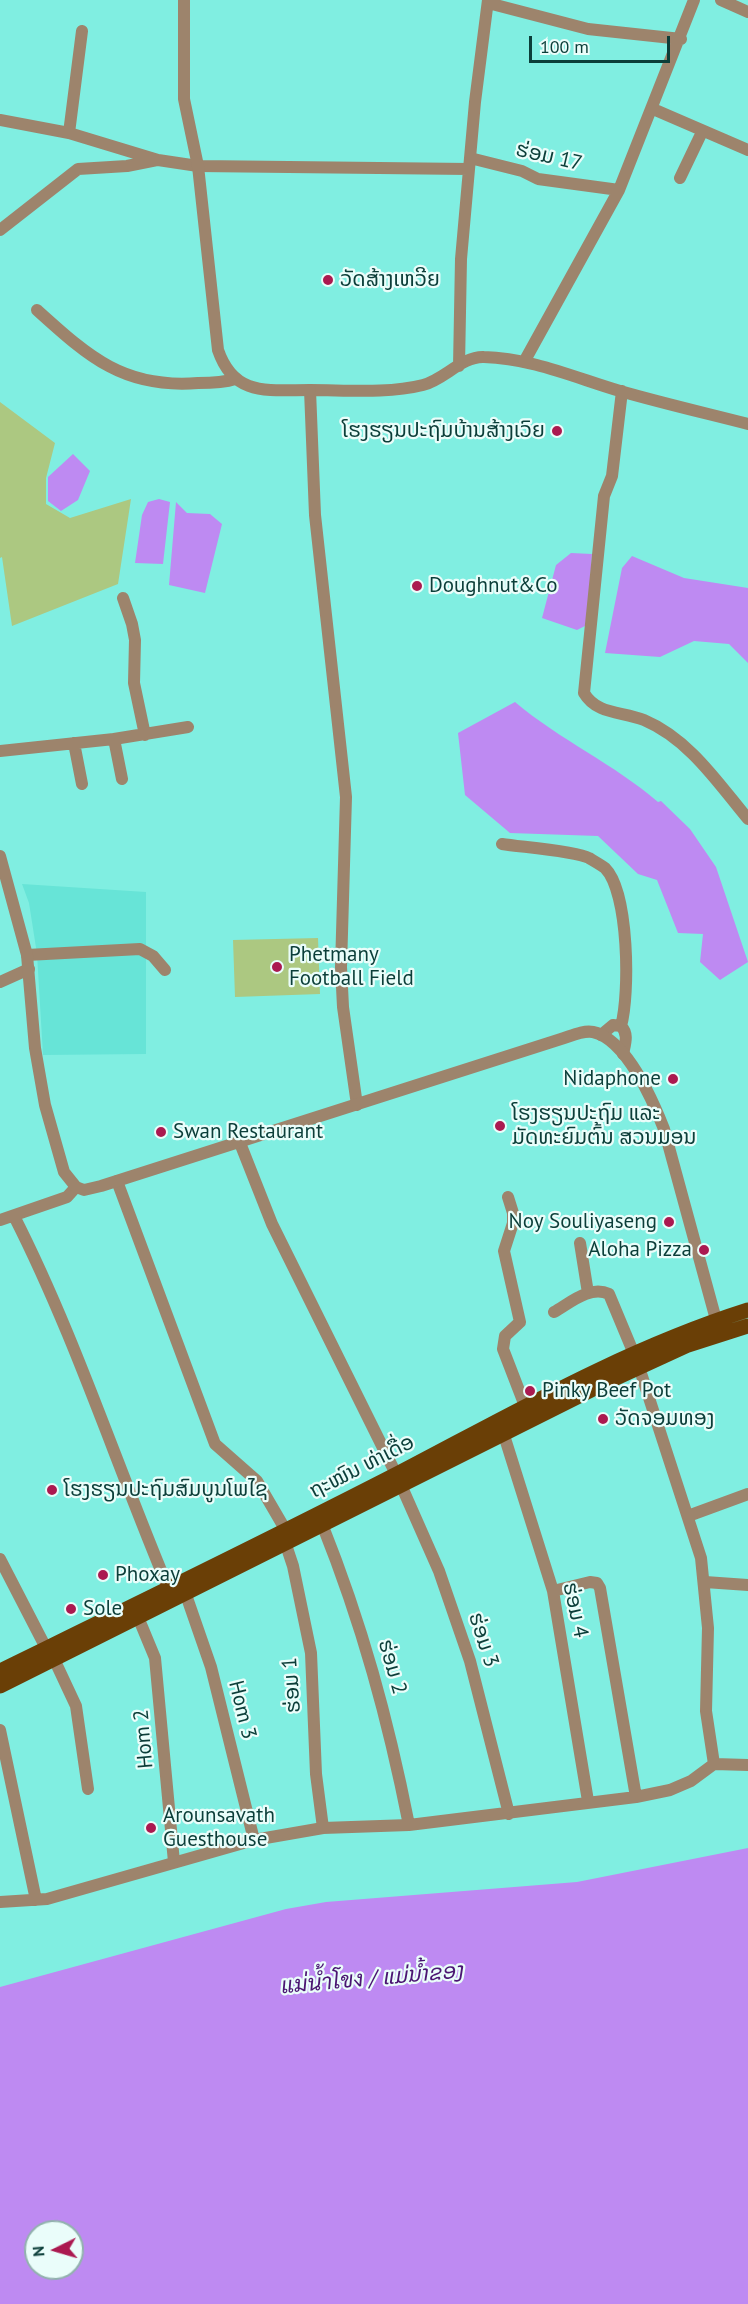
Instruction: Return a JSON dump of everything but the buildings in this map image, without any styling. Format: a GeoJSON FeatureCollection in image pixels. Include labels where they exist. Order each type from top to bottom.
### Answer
{"type":"FeatureCollection","features":[{"type":"Feature","properties":{"kind":"main road","name":"ຖະໝົນ ທ່າເດື່ອ"},"geometry":{"type":"LineString","coordinates":[[285,1536],[322,1524],[525,1406],[718,1327],[748,1310]]}},
{"type":"Feature","properties":{"kind":"main road","name":"ຖະໝົນ ທ່າເດື່ອ"},"geometry":{"type":"LineString","coordinates":[[718,1327],[748,1326]]}},
{"type":"Feature","properties":{"kind":"main road","name":"ຖະໝົນ ທ່າເດື່ອ"},"geometry":{"type":"LineString","coordinates":[[0,1686],[50,1654],[399,1480],[503,1432],[637,1360]]}},
{"type":"Feature","properties":{"kind":"main road","name":"ຖະໝົນ ທ່າເດື່ອ"},"geometry":{"type":"LineString","coordinates":[[0,1671],[50,1654],[138,1617],[175,1592]]}},
{"type":"Feature","properties":{"kind":"street"},"geometry":{"type":"LineString","coordinates":[[184,0],[184,99],[198,166],[218,350],[227,369],[235,379]]}},
{"type":"Feature","properties":{"kind":"street"},"geometry":{"type":"LineString","coordinates":[[524,362],[619,190],[681,39],[694,0]]}},
{"type":"Feature","properties":{"kind":"street"},"geometry":{"type":"LineString","coordinates":[[721,0],[748,12]]}},
{"type":"Feature","properties":{"kind":"street"},"geometry":{"type":"LineString","coordinates":[[459,366],[461,259],[488,2],[588,29],[681,39]]}},
{"type":"Feature","properties":{"kind":"street"},"geometry":{"type":"LineString","coordinates":[[69,134],[82,31]]}},
{"type":"Feature","properties":{"kind":"street"},"geometry":{"type":"LineString","coordinates":[[653,109],[748,150]]}},
{"type":"Feature","properties":{"kind":"street"},"geometry":{"type":"LineString","coordinates":[[0,120],[69,134],[158,160]]}},
{"type":"Feature","properties":{"kind":"street"},"geometry":{"type":"LineString","coordinates":[[680,178],[702,132]]}},
{"type":"Feature","properties":{"kind":"street"},"geometry":{"type":"LineString","coordinates":[[0,230],[78,169],[117,167],[158,160]]}},
{"type":"Feature","properties":{"kind":"street","name":"ຮ່ອມ 17"},"geometry":{"type":"LineString","coordinates":[[158,160],[198,166],[470,164],[522,171],[538,179],[619,190]]}},
{"type":"Feature","properties":{"kind":"street"},"geometry":{"type":"LineString","coordinates":[[37,310],[83,351],[116,371],[169,386],[235,379],[263,390],[409,388],[430,383],[459,366],[483,357],[524,362],[622,392],[748,424]]}},
{"type":"Feature","properties":{"kind":"street"},"geometry":{"type":"LineString","coordinates":[[310,390],[315,515],[345,787],[341,968],[343,1007],[357,1105]]}},
{"type":"Feature","properties":{"kind":"street"},"geometry":{"type":"LineString","coordinates":[[622,392],[612,476],[604,496],[584,693],[597,709],[645,721],[684,745],[748,819]]}},
{"type":"Feature","properties":{"kind":"street"},"geometry":{"type":"LineString","coordinates":[[123,598],[135,640],[134,683],[145,735]]}},
{"type":"Feature","properties":{"kind":"street"},"geometry":{"type":"LineString","coordinates":[[0,751],[114,739],[188,727]]}},
{"type":"Feature","properties":{"kind":"street"},"geometry":{"type":"LineString","coordinates":[[114,739],[122,779]]}},
{"type":"Feature","properties":{"kind":"street"},"geometry":{"type":"LineString","coordinates":[[74,743],[82,784]]}},
{"type":"Feature","properties":{"kind":"street"},"geometry":{"type":"LineString","coordinates":[[502,844],[587,857],[606,869],[617,892],[625,935],[626,1010],[621,1026],[626,1038],[623,1054]]}},
{"type":"Feature","properties":{"kind":"street"},"geometry":{"type":"LineString","coordinates":[[0,855],[27,954],[35,1048],[45,1105],[64,1172],[76,1187],[92,1189],[585,1032],[601,1035],[623,1054],[652,1097],[664,1129],[718,1327]]}},
{"type":"Feature","properties":{"kind":"street"},"geometry":{"type":"LineString","coordinates":[[27,954],[140,949],[153,956],[165,970]]}},
{"type":"Feature","properties":{"kind":"street"},"geometry":{"type":"LineString","coordinates":[[0,982],[29,969]]}},
{"type":"Feature","properties":{"kind":"street"},"geometry":{"type":"LineString","coordinates":[[601,1035],[613,1025],[621,1026]]}},
{"type":"Feature","properties":{"kind":"street","name":"ຮ່ອມ 3"},"geometry":{"type":"LineString","coordinates":[[240,1143],[272,1224],[399,1480],[439,1571],[470,1661],[509,1814]]}},
{"type":"Feature","properties":{"kind":"street","name":"ຮ່ອມ 1"},"geometry":{"type":"LineString","coordinates":[[117,1181],[215,1444],[256,1481],[285,1536],[311,1653],[316,1774],[323,1828]]}},
{"type":"Feature","properties":{"kind":"street"},"geometry":{"type":"LineString","coordinates":[[0,1220],[67,1197],[76,1187]]}},
{"type":"Feature","properties":{"kind":"street"},"geometry":{"type":"LineString","coordinates":[[508,1197],[513,1213],[513,1223],[504,1251],[520,1322],[505,1336],[503,1349],[525,1406]]}},
{"type":"Feature","properties":{"kind":"street","name":"Hom 3"},"geometry":{"type":"LineString","coordinates":[[14,1216],[45,1276],[175,1592],[211,1667],[254,1840]]}},
{"type":"Feature","properties":{"kind":"street"},"geometry":{"type":"LineString","coordinates":[[580,1242],[588,1293]]}},
{"type":"Feature","properties":{"kind":"street"},"geometry":{"type":"LineString","coordinates":[[554,1312],[588,1293],[603,1291],[609,1294],[637,1360],[702,1558],[709,1667],[706,1711],[714,1764]]}},
{"type":"Feature","properties":{"kind":"street","name":"ຮ່ອມ 4"},"geometry":{"type":"LineString","coordinates":[[503,1432],[553,1591],[588,1801]]}},
{"type":"Feature","properties":{"kind":"street"},"geometry":{"type":"LineString","coordinates":[[688,1516],[748,1494]]}},
{"type":"Feature","properties":{"kind":"street","name":"ຮ່ອມ 2"},"geometry":{"type":"LineString","coordinates":[[322,1524],[365,1640],[390,1728],[409,1824]]}},
{"type":"Feature","properties":{"kind":"street"},"geometry":{"type":"LineString","coordinates":[[0,1559],[76,1706],[88,1789]]}},
{"type":"Feature","properties":{"kind":"street"},"geometry":{"type":"LineString","coordinates":[[553,1591],[590,1582],[597,1583],[600,1588],[636,1797]]}},
{"type":"Feature","properties":{"kind":"street"},"geometry":{"type":"LineString","coordinates":[[705,1582],[748,1585]]}},
{"type":"Feature","properties":{"kind":"street","name":"Hom 2"},"geometry":{"type":"LineString","coordinates":[[138,1617],[155,1658],[174,1862]]}},
{"type":"Feature","properties":{"kind":"street"},"geometry":{"type":"LineString","coordinates":[[0,1730],[36,1900]]}},
{"type":"Feature","properties":{"kind":"street"},"geometry":{"type":"LineString","coordinates":[[0,1902],[36,1900],[136,1875],[254,1840],[323,1828],[409,1824],[509,1814],[588,1801],[636,1797],[670,1790],[691,1781],[714,1764],[748,1765]]}},
{"type":"Feature","properties":{"kind":"shaded area"},"geometry":{"type":"Polygon","coordinates":[[[22,884],[146,892],[146,1054],[43,1055],[37,954],[29,903],[22,884]]]}},
{"type":"Feature","properties":{"kind":"green space"},"geometry":{"type":"Polygon","coordinates":[[[0,402],[55,443],[46,478],[46,504],[70,518],[131,499],[118,584],[12,626],[2,557],[0,558],[0,402]]]}},
{"type":"Feature","properties":{"kind":"green space","name":"Phetmany Football Field"},"geometry":{"type":"Polygon","coordinates":[[[318,938],[320,994],[235,997],[233,940],[318,938]]]}},
{"type":"Feature","properties":{"kind":"water"},"geometry":{"type":"Polygon","coordinates":[[[73,454],[90,471],[78,500],[61,511],[48,501],[48,477],[73,454]]]}},
{"type":"Feature","properties":{"kind":"water"},"geometry":{"type":"Polygon","coordinates":[[[159,499],[170,502],[163,564],[135,563],[142,515],[148,502],[159,499]]]}},
{"type":"Feature","properties":{"kind":"water"},"geometry":{"type":"Polygon","coordinates":[[[176,502],[187,513],[210,514],[222,524],[205,593],[169,585],[176,502]]]}},
{"type":"Feature","properties":{"kind":"water"},"geometry":{"type":"Polygon","coordinates":[[[571,553],[592,554],[587,625],[577,630],[542,618],[556,565],[571,553]]]}},
{"type":"Feature","properties":{"kind":"water"},"geometry":{"type":"Polygon","coordinates":[[[632,556],[684,578],[748,588],[748,663],[729,644],[694,641],[660,657],[605,653],[622,568],[632,556]]]}},
{"type":"Feature","properties":{"kind":"water"},"geometry":{"type":"Polygon","coordinates":[[[515,702],[658,802],[661,801],[690,829],[716,867],[748,962],[720,980],[700,962],[703,934],[678,933],[657,880],[638,874],[598,836],[510,833],[465,795],[458,733],[515,702]]]}},
{"type":"Feature","properties":{"kind":"water","name":"แม่น้ำโขง / ແມ່ນ້ຳຂອງ"},"geometry":{"type":"Polygon","coordinates":[[[748,1848],[748,2304],[0,2304],[0,1987],[286,1909],[326,1902],[577,1882],[748,1848]]]}},
{"type":"Feature","properties":{"kind":"place","name":"ວັດສ້າງເຫວີຍ"},"geometry":{"type":"Point","coordinates":[328,280]}},
{"type":"Feature","properties":{"kind":"place","name":"ໂຮງຮຽນປະຖົມບ້ານສ້າງເວົຍ"},"geometry":{"type":"Point","coordinates":[557,431]}},
{"type":"Feature","properties":{"kind":"place","name":"Doughnut&Co"},"geometry":{"type":"Point","coordinates":[417,586]}},
{"type":"Feature","properties":{"kind":"place","name":"Phetmany Football Field"},"geometry":{"type":"Point","coordinates":[277,967]}},
{"type":"Feature","properties":{"kind":"place","name":"Nidaphone"},"geometry":{"type":"Point","coordinates":[673,1079]}},
{"type":"Feature","properties":{"kind":"place","name":"ໂຮງຮຽນປະຖົມ ແລະ ມັດທະຍົມຕົ້ນ ສວນມອນ"},"geometry":{"type":"Point","coordinates":[500,1126]}},
{"type":"Feature","properties":{"kind":"place","name":"Swan Restaurant"},"geometry":{"type":"Point","coordinates":[161,1132]}},
{"type":"Feature","properties":{"kind":"place","name":"Noy Souliyaseng"},"geometry":{"type":"Point","coordinates":[669,1222]}},
{"type":"Feature","properties":{"kind":"place","name":"Aloha Pizza"},"geometry":{"type":"Point","coordinates":[704,1250]}},
{"type":"Feature","properties":{"kind":"place","name":"Pinky Beef Pot"},"geometry":{"type":"Point","coordinates":[530,1391]}},
{"type":"Feature","properties":{"kind":"place","name":"ວັດຈອມທອງ"},"geometry":{"type":"Point","coordinates":[603,1419]}},
{"type":"Feature","properties":{"kind":"place","name":"ໂຮງຮຽນປະຖົມສົມບູນໂພໄຊ"},"geometry":{"type":"Point","coordinates":[52,1490]}},
{"type":"Feature","properties":{"kind":"place","name":"Phoxay"},"geometry":{"type":"Point","coordinates":[103,1575]}},
{"type":"Feature","properties":{"kind":"place","name":"Sole"},"geometry":{"type":"Point","coordinates":[71,1609]}},
{"type":"Feature","properties":{"kind":"place","name":"Arounsavath Guesthouse"},"geometry":{"type":"Point","coordinates":[151,1828]}}]}
